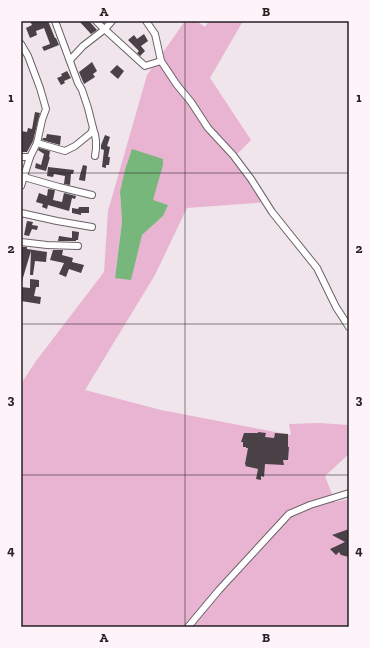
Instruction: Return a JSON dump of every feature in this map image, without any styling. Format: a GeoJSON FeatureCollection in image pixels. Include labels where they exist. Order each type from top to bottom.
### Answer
{"type":"FeatureCollection","features":[{"type":"Feature","properties":{"kind":"street"},"geometry":{"type":"LineString","coordinates":[[55,21],[88,108],[96,135],[96,156]]}},
{"type":"Feature","properties":{"kind":"street"},"geometry":{"type":"LineString","coordinates":[[96,21],[145,66],[161,61]]}},
{"type":"Feature","properties":{"kind":"street"},"geometry":{"type":"LineString","coordinates":[[70,60],[83,46],[105,29],[112,21]]}},
{"type":"Feature","properties":{"kind":"street"},"geometry":{"type":"LineString","coordinates":[[146,21],[155,34],[161,61],[208,128],[233,155],[272,212],[317,268],[336,308],[349,327]]}},
{"type":"Feature","properties":{"kind":"street"},"geometry":{"type":"LineString","coordinates":[[21,44],[28,56],[40,88],[46,110],[42,120],[37,143],[30,158],[21,186]]}},
{"type":"Feature","properties":{"kind":"street"},"geometry":{"type":"LineString","coordinates":[[37,143],[64,151],[75,146],[91,133],[93,128]]}},
{"type":"Feature","properties":{"kind":"street"},"geometry":{"type":"LineString","coordinates":[[21,157],[30,158]]}},
{"type":"Feature","properties":{"kind":"street"},"geometry":{"type":"LineString","coordinates":[[24,177],[92,195]]}},
{"type":"Feature","properties":{"kind":"street"},"geometry":{"type":"LineString","coordinates":[[21,213],[92,227]]}},
{"type":"Feature","properties":{"kind":"street"},"geometry":{"type":"LineString","coordinates":[[21,242],[78,246]]}},
{"type":"Feature","properties":{"kind":"street"},"geometry":{"type":"LineString","coordinates":[[188,627],[219,590],[289,514],[310,505],[349,493]]}},
{"type":"Feature","properties":{"kind":"shaded area"},"geometry":{"type":"Polygon","coordinates":[[[185,21],[196,21],[205,27],[209,21],[243,21],[210,78],[251,140],[236,155],[269,202],[187,208],[155,275],[85,390],[161,410],[291,435],[289,424],[319,423],[349,425],[349,454],[325,476],[335,502],[349,499],[349,627],[21,627],[21,384],[36,361],[104,272],[108,211],[147,75],[185,21]],[[120,192],[122,222],[115,278],[142,235],[163,216],[120,192]]]}},
{"type":"Feature","properties":{"kind":"shaded area"},"geometry":{"type":"Polygon","coordinates":[[[132,149],[163,159],[163,165],[153,200],[168,205],[163,216],[142,235],[131,280],[115,278],[122,222],[120,192],[132,149]]]}},
{"type":"Feature","properties":{"kind":"building"},"geometry":{"type":"Polygon","coordinates":[[[30,21],[48,21],[59,45],[44,51],[42,47],[50,44],[44,28],[36,31],[37,35],[30,38],[26,28],[32,25],[30,21]]]}},
{"type":"Feature","properties":{"kind":"building"},"geometry":{"type":"Polygon","coordinates":[[[79,21],[89,21],[97,30],[91,34],[79,21]]]}},
{"type":"Feature","properties":{"kind":"building"},"geometry":{"type":"Polygon","coordinates":[[[144,34],[148,41],[141,46],[145,51],[140,56],[137,53],[139,51],[128,40],[134,35],[137,39],[144,34]]]}},
{"type":"Feature","properties":{"kind":"building"},"geometry":{"type":"Polygon","coordinates":[[[92,62],[97,71],[93,74],[95,77],[84,84],[79,72],[92,62]]]}},
{"type":"Feature","properties":{"kind":"building"},"geometry":{"type":"Polygon","coordinates":[[[117,65],[124,71],[118,79],[110,72],[117,65]]]}},
{"type":"Feature","properties":{"kind":"building"},"geometry":{"type":"Polygon","coordinates":[[[67,71],[71,78],[64,81],[65,83],[61,85],[57,78],[62,76],[61,74],[67,71]]]}},
{"type":"Feature","properties":{"kind":"building"},"geometry":{"type":"Polygon","coordinates":[[[35,112],[40,113],[33,141],[27,152],[21,152],[21,131],[27,132],[28,128],[32,129],[35,112]]]}},
{"type":"Feature","properties":{"kind":"building"},"geometry":{"type":"Polygon","coordinates":[[[47,134],[61,136],[60,145],[42,140],[43,138],[46,138],[47,134]]]}},
{"type":"Feature","properties":{"kind":"building"},"geometry":{"type":"Polygon","coordinates":[[[105,135],[110,137],[107,146],[110,147],[108,157],[110,157],[109,165],[106,165],[106,168],[102,167],[104,150],[101,149],[105,135]]]}},
{"type":"Feature","properties":{"kind":"building"},"geometry":{"type":"Polygon","coordinates":[[[39,148],[50,151],[46,171],[35,168],[36,163],[41,165],[44,154],[38,150],[39,148]]]}},
{"type":"Feature","properties":{"kind":"building"},"geometry":{"type":"Polygon","coordinates":[[[83,165],[87,166],[85,181],[79,180],[83,165]]]}},
{"type":"Feature","properties":{"kind":"building"},"geometry":{"type":"Polygon","coordinates":[[[48,167],[74,170],[73,174],[71,174],[70,185],[64,184],[65,176],[54,174],[53,177],[47,176],[48,167]]]}},
{"type":"Feature","properties":{"kind":"building"},"geometry":{"type":"Polygon","coordinates":[[[48,189],[55,190],[53,200],[62,202],[64,193],[76,196],[75,199],[72,198],[69,211],[48,205],[47,209],[42,207],[43,204],[36,202],[39,193],[47,196],[48,189]]]}},
{"type":"Feature","properties":{"kind":"building"},"geometry":{"type":"Polygon","coordinates":[[[79,207],[89,207],[89,213],[81,213],[81,215],[72,213],[72,208],[78,209],[79,207]]]}},
{"type":"Feature","properties":{"kind":"building"},"geometry":{"type":"Polygon","coordinates":[[[27,221],[33,222],[32,225],[38,226],[37,230],[32,229],[29,236],[24,235],[27,221]]]}},
{"type":"Feature","properties":{"kind":"building"},"geometry":{"type":"Polygon","coordinates":[[[72,231],[79,232],[78,240],[58,241],[59,236],[72,238],[72,231]]]}},
{"type":"Feature","properties":{"kind":"building"},"geometry":{"type":"Polygon","coordinates":[[[21,247],[47,252],[46,262],[35,261],[33,275],[30,275],[31,251],[22,281],[21,280],[21,247]]]}},
{"type":"Feature","properties":{"kind":"building"},"geometry":{"type":"Polygon","coordinates":[[[53,250],[63,250],[62,255],[73,258],[72,262],[84,265],[81,273],[69,269],[66,277],[59,274],[64,263],[50,260],[53,250]]]}},
{"type":"Feature","properties":{"kind":"building"},"geometry":{"type":"Polygon","coordinates":[[[30,279],[39,280],[39,287],[36,287],[34,296],[41,297],[40,304],[21,301],[21,287],[30,288],[30,279]]]}},
{"type":"Feature","properties":{"kind":"building"},"geometry":{"type":"Polygon","coordinates":[[[244,433],[266,433],[265,437],[274,438],[275,433],[288,434],[289,447],[288,460],[283,460],[284,465],[265,464],[264,477],[261,476],[261,480],[256,479],[258,469],[245,466],[248,448],[243,447],[243,442],[241,442],[244,433]]]}},
{"type":"Feature","properties":{"kind":"building"},"geometry":{"type":"Polygon","coordinates":[[[349,529],[349,557],[341,555],[339,552],[336,555],[330,549],[345,542],[332,535],[349,529]]]}}]}
